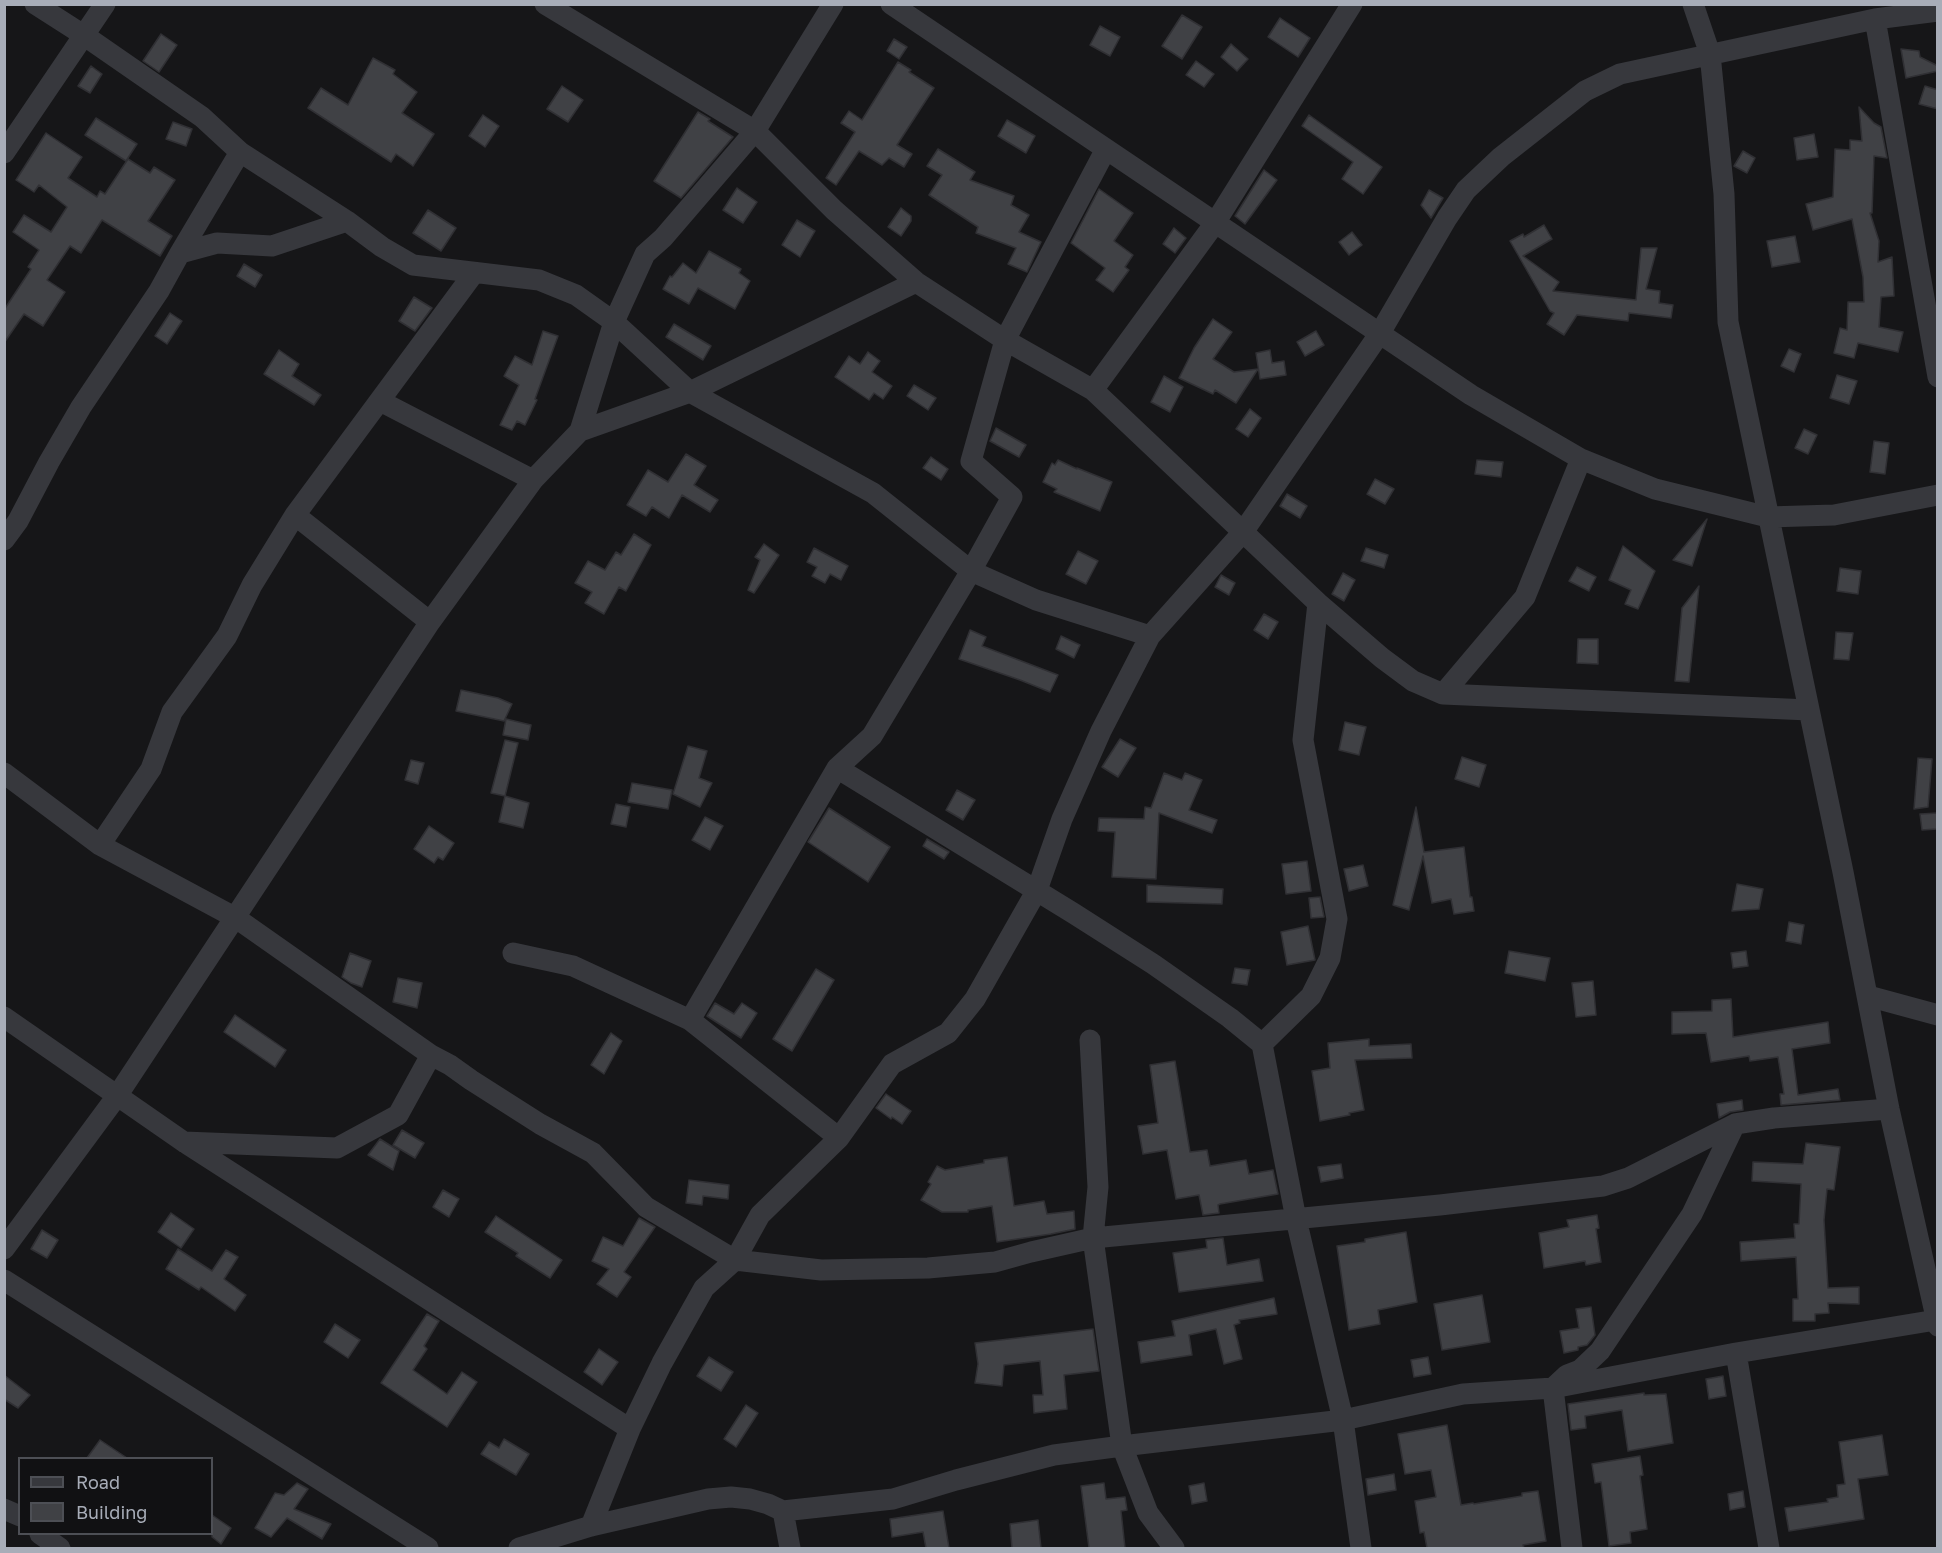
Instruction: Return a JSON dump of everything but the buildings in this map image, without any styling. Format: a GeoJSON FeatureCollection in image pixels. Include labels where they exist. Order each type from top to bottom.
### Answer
{"type":"FeatureCollection","features":[{"type":"Feature","properties":{"kind":"street"},"geometry":{"type":"LineString","coordinates":[[35,4],[202,117],[240,152],[347,221],[382,247],[413,265],[539,280],[576,295],[614,322],[690,392],[873,493],[971,571],[1036,600],[1150,636]]}},
{"type":"Feature","properties":{"kind":"street"},"geometry":{"type":"LineString","coordinates":[[4,153],[105,4]]}},
{"type":"Feature","properties":{"kind":"street"},"geometry":{"type":"LineString","coordinates":[[545,4],[755,131],[834,210],[916,282],[1005,340],[1093,390],[1318,603],[1413,681],[1443,694],[1809,710]]}},
{"type":"Feature","properties":{"kind":"street"},"geometry":{"type":"LineString","coordinates":[[4,1249],[117,1096],[430,622],[533,480],[580,431],[614,322],[645,254],[663,238],[755,131],[833,4]]}},
{"type":"Feature","properties":{"kind":"street"},"geometry":{"type":"LineString","coordinates":[[891,4],[1471,395],[1581,459],[1655,489],[1768,517],[1834,515],[1938,495]]}},
{"type":"Feature","properties":{"kind":"street"},"geometry":{"type":"LineString","coordinates":[[1093,390],[1215,222],[1352,4]]}},
{"type":"Feature","properties":{"kind":"street"},"geometry":{"type":"LineString","coordinates":[[519,1548],[591,1526],[708,1499],[731,1497],[750,1499],[783,1511],[893,1498],[1054,1455],[1343,1420],[1463,1394],[1553,1388],[1736,1353],[1937,1323],[1889,1109],[1868,996],[1728,322],[1724,194],[1710,54],[1693,4]]}},
{"type":"Feature","properties":{"kind":"street"},"geometry":{"type":"LineString","coordinates":[[591,1526],[630,1429],[662,1363],[704,1288],[735,1260],[760,1215],[839,1138],[892,1064],[948,1033],[975,999],[1037,890],[1062,819],[1097,741],[1150,636],[1243,532],[1380,333],[1447,218],[1466,190],[1501,157],[1585,90],[1620,74],[1875,20],[1938,11]]}},
{"type":"Feature","properties":{"kind":"street"},"geometry":{"type":"LineString","coordinates":[[1875,20],[1938,377]]}},
{"type":"Feature","properties":{"kind":"street"},"geometry":{"type":"LineString","coordinates":[[690,1020],[837,768],[872,736],[971,571],[1012,497],[971,461],[1005,340],[1106,149]]}},
{"type":"Feature","properties":{"kind":"street"},"geometry":{"type":"LineString","coordinates":[[4,540],[18,521],[81,408],[159,291],[240,152]]}},
{"type":"Feature","properties":{"kind":"street"},"geometry":{"type":"LineString","coordinates":[[180,253],[217,243],[272,246],[347,221]]}},
{"type":"Feature","properties":{"kind":"street"},"geometry":{"type":"LineString","coordinates":[[100,845],[151,769],[172,712],[227,636],[252,585],[295,515],[474,273]]}},
{"type":"Feature","properties":{"kind":"street"},"geometry":{"type":"LineString","coordinates":[[580,431],[690,392],[916,282]]}},
{"type":"Feature","properties":{"kind":"street"},"geometry":{"type":"LineString","coordinates":[[380,401],[533,480]]}},
{"type":"Feature","properties":{"kind":"street"},"geometry":{"type":"LineString","coordinates":[[1443,694],[1525,597],[1581,459]]}},
{"type":"Feature","properties":{"kind":"street"},"geometry":{"type":"LineString","coordinates":[[295,515],[430,622]]}},
{"type":"Feature","properties":{"kind":"street"},"geometry":{"type":"LineString","coordinates":[[1262,1044],[1311,996],[1330,958],[1337,919],[1303,740],[1318,603]]}},
{"type":"Feature","properties":{"kind":"street"},"geometry":{"type":"LineString","coordinates":[[837,768],[1163,970],[1230,1017],[1262,1044],[1296,1220],[1343,1420],[1361,1548]]}},
{"type":"Feature","properties":{"kind":"street"},"geometry":{"type":"LineString","coordinates":[[4,773],[100,845],[236,918],[431,1055],[540,1124],[593,1153],[646,1207],[735,1260],[821,1270],[928,1268],[995,1262],[1093,1238],[1440,1205],[1615,1183],[1735,1124],[1774,1118],[1889,1109]]}},
{"type":"Feature","properties":{"kind":"street"},"geometry":{"type":"LineString","coordinates":[[513,952],[573,966],[690,1020],[839,1138]]}},
{"type":"Feature","properties":{"kind":"street"},"geometry":{"type":"LineString","coordinates":[[1868,996],[1938,1015]]}},
{"type":"Feature","properties":{"kind":"street"},"geometry":{"type":"LineString","coordinates":[[4,1017],[184,1142],[630,1429]]}},
{"type":"Feature","properties":{"kind":"street"},"geometry":{"type":"LineString","coordinates":[[1090,1040],[1098,1187],[1093,1238],[1122,1446],[1148,1513],[1174,1548]]}},
{"type":"Feature","properties":{"kind":"street"},"geometry":{"type":"LineString","coordinates":[[184,1142],[337,1148],[398,1115],[431,1055]]}},
{"type":"Feature","properties":{"kind":"street"},"geometry":{"type":"LineString","coordinates":[[1553,1388],[1568,1375],[1580,1370],[1600,1351],[1692,1214],[1735,1124]]}},
{"type":"Feature","properties":{"kind":"street"},"geometry":{"type":"LineString","coordinates":[[4,1280],[428,1548]]}},
{"type":"Feature","properties":{"kind":"street"},"geometry":{"type":"LineString","coordinates":[[1736,1353],[1770,1548]]}},
{"type":"Feature","properties":{"kind":"street"},"geometry":{"type":"LineString","coordinates":[[1553,1388],[1572,1548]]}},
{"type":"Feature","properties":{"kind":"street"},"geometry":{"type":"LineString","coordinates":[[4,1509],[18,1515]]}},
{"type":"Feature","properties":{"kind":"street"},"geometry":{"type":"LineString","coordinates":[[783,1511],[790,1548]]}}]}
